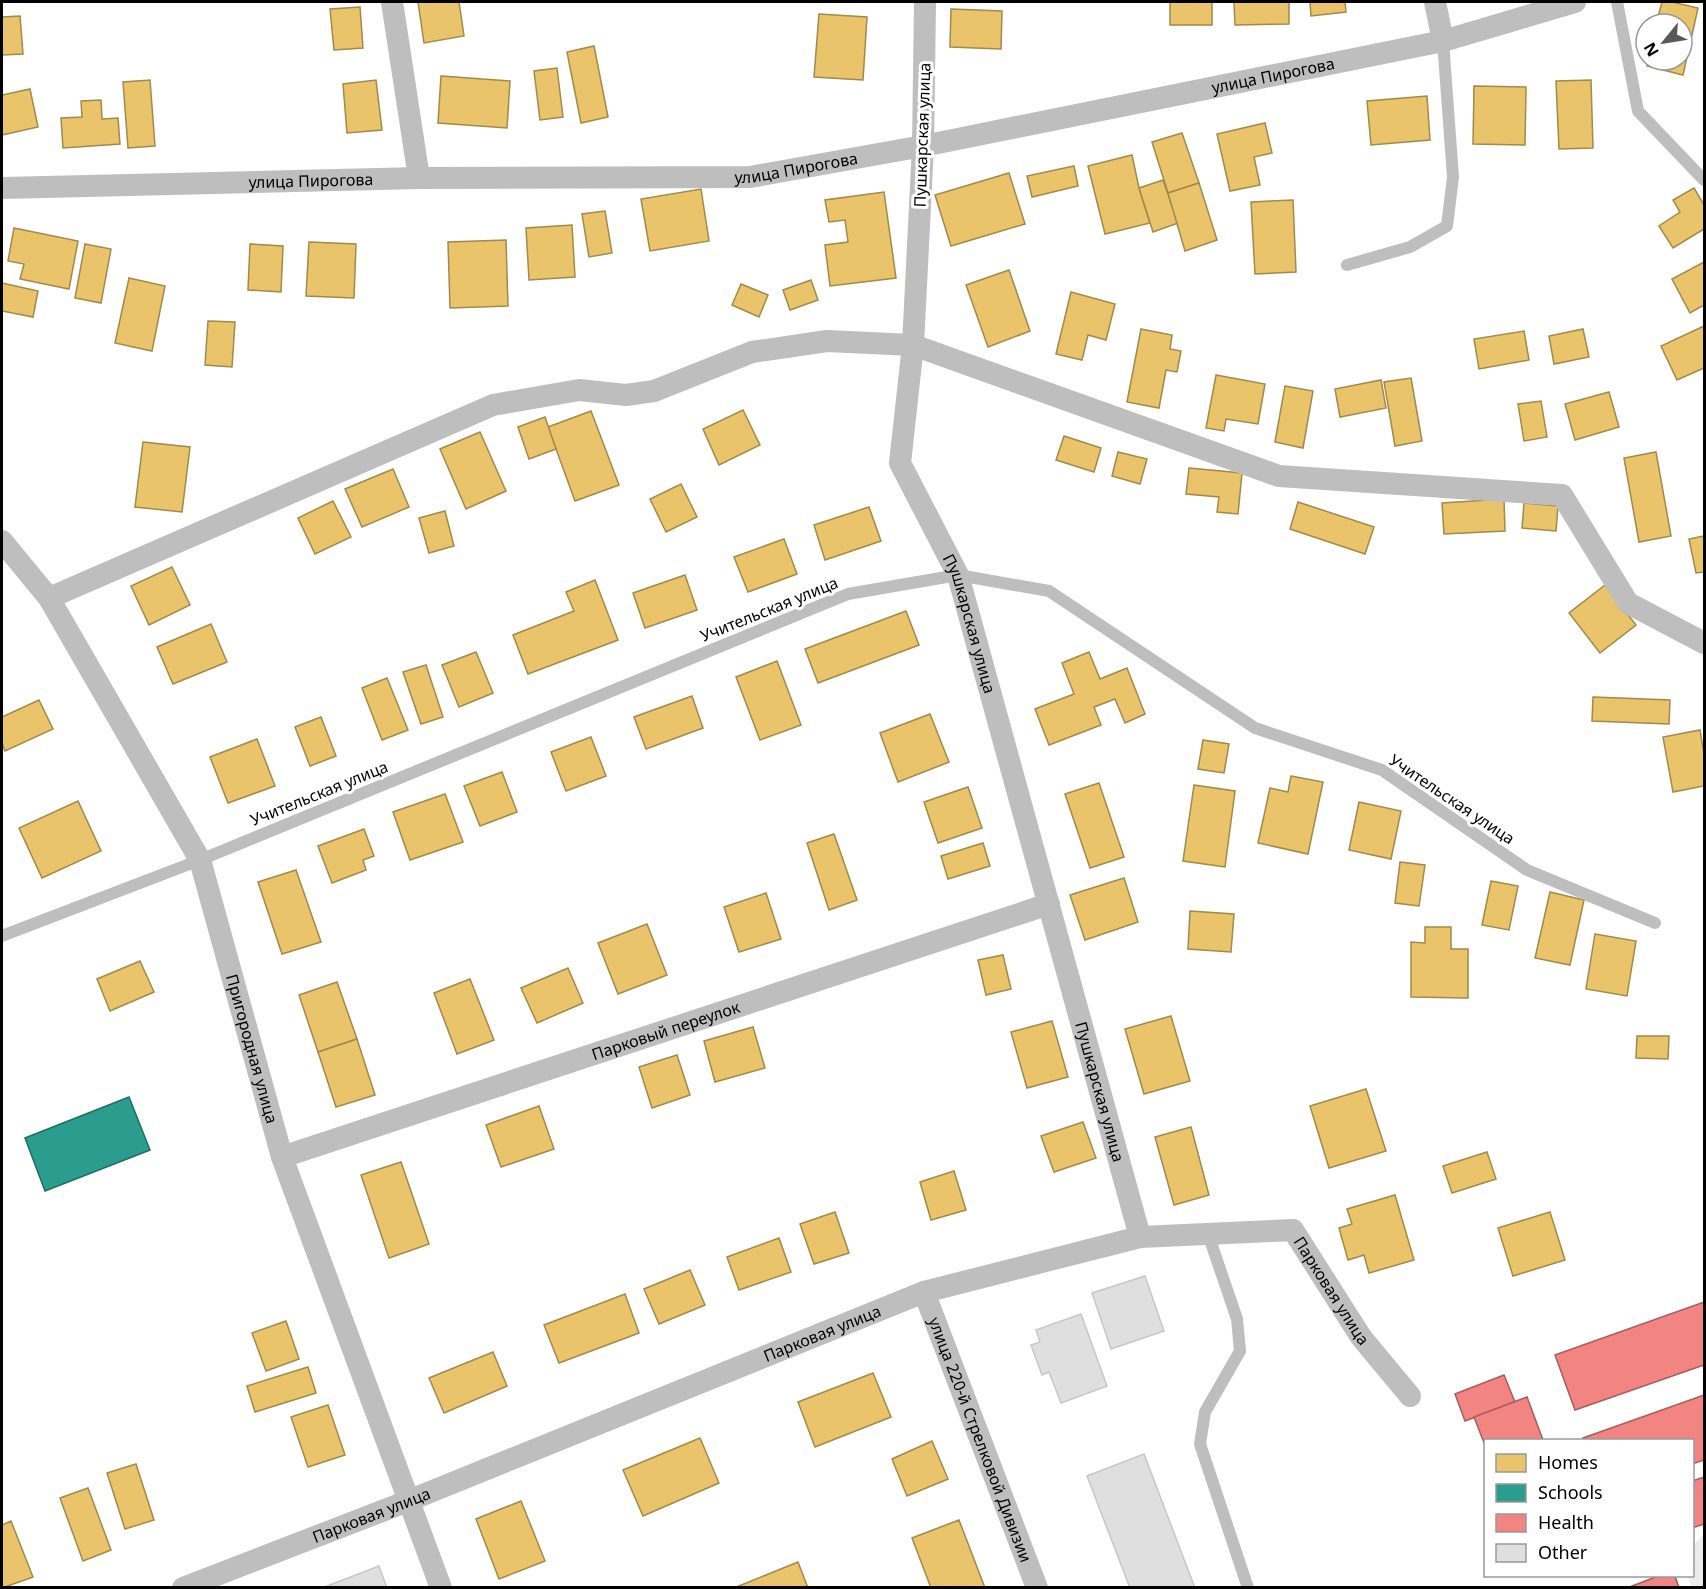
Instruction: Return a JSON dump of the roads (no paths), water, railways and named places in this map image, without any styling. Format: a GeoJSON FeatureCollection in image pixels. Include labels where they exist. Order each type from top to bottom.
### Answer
{"type":"FeatureCollection","features":[{"type":"Feature","properties":{"kind":"street"},"geometry":{"type":"LineString","coordinates":[[392,2],[419,178]]}},
{"type":"Feature","properties":{"kind":"street","name":"Пушкарская улица"},"geometry":{"type":"LineString","coordinates":[[925,2],[923,146],[912,345],[900,463],[958,575],[1140,1238]]}},
{"type":"Feature","properties":{"kind":"street"},"geometry":{"type":"LineString","coordinates":[[1435,2],[1443,41]]}},
{"type":"Feature","properties":{"kind":"street","name":"улица Пирогова"},"geometry":{"type":"LineString","coordinates":[[2,188],[419,178],[750,177],[923,146],[1443,41],[1575,2]]}},
{"type":"Feature","properties":{"kind":"street"},"geometry":{"type":"LineString","coordinates":[[50,598],[493,405],[579,390],[626,395],[654,391],[752,352],[827,341],[912,345],[1279,476],[1562,495],[1628,603],[1704,643]]}},
{"type":"Feature","properties":{"kind":"street","name":"Пригородная улица"},"geometry":{"type":"LineString","coordinates":[[2,541],[50,598],[201,860],[282,1157],[441,1587]]}},
{"type":"Feature","properties":{"kind":"street","name":"Парковый переулок"},"geometry":{"type":"LineString","coordinates":[[282,1157],[1049,904]]}},
{"type":"Feature","properties":{"kind":"street","name":"Парковая улица"},"geometry":{"type":"LineString","coordinates":[[183,1587],[408,1501],[924,1292],[1140,1238],[1293,1230],[1361,1337],[1410,1396]]}},
{"type":"Feature","properties":{"kind":"street","name":"улица 220-й Стрелковой Дивизии"},"geometry":{"type":"LineString","coordinates":[[924,1292],[1037,1587]]}},
{"type":"Feature","properties":{"kind":"lane"},"geometry":{"type":"LineString","coordinates":[[1617,2],[1638,111],[1704,180]]}},
{"type":"Feature","properties":{"kind":"lane"},"geometry":{"type":"LineString","coordinates":[[1347,265],[1410,247],[1447,226],[1454,177],[1443,41]]}},
{"type":"Feature","properties":{"kind":"lane","name":"Учительская улица"},"geometry":{"type":"LineString","coordinates":[[2,936],[201,860],[849,594],[958,575],[1048,591],[1255,728],[1382,770],[1527,870],[1655,923]]}},
{"type":"Feature","properties":{"kind":"lane"},"geometry":{"type":"LineString","coordinates":[[1208,1234],[1236,1319],[1240,1351],[1205,1412],[1200,1444],[1248,1587]]}}]}
